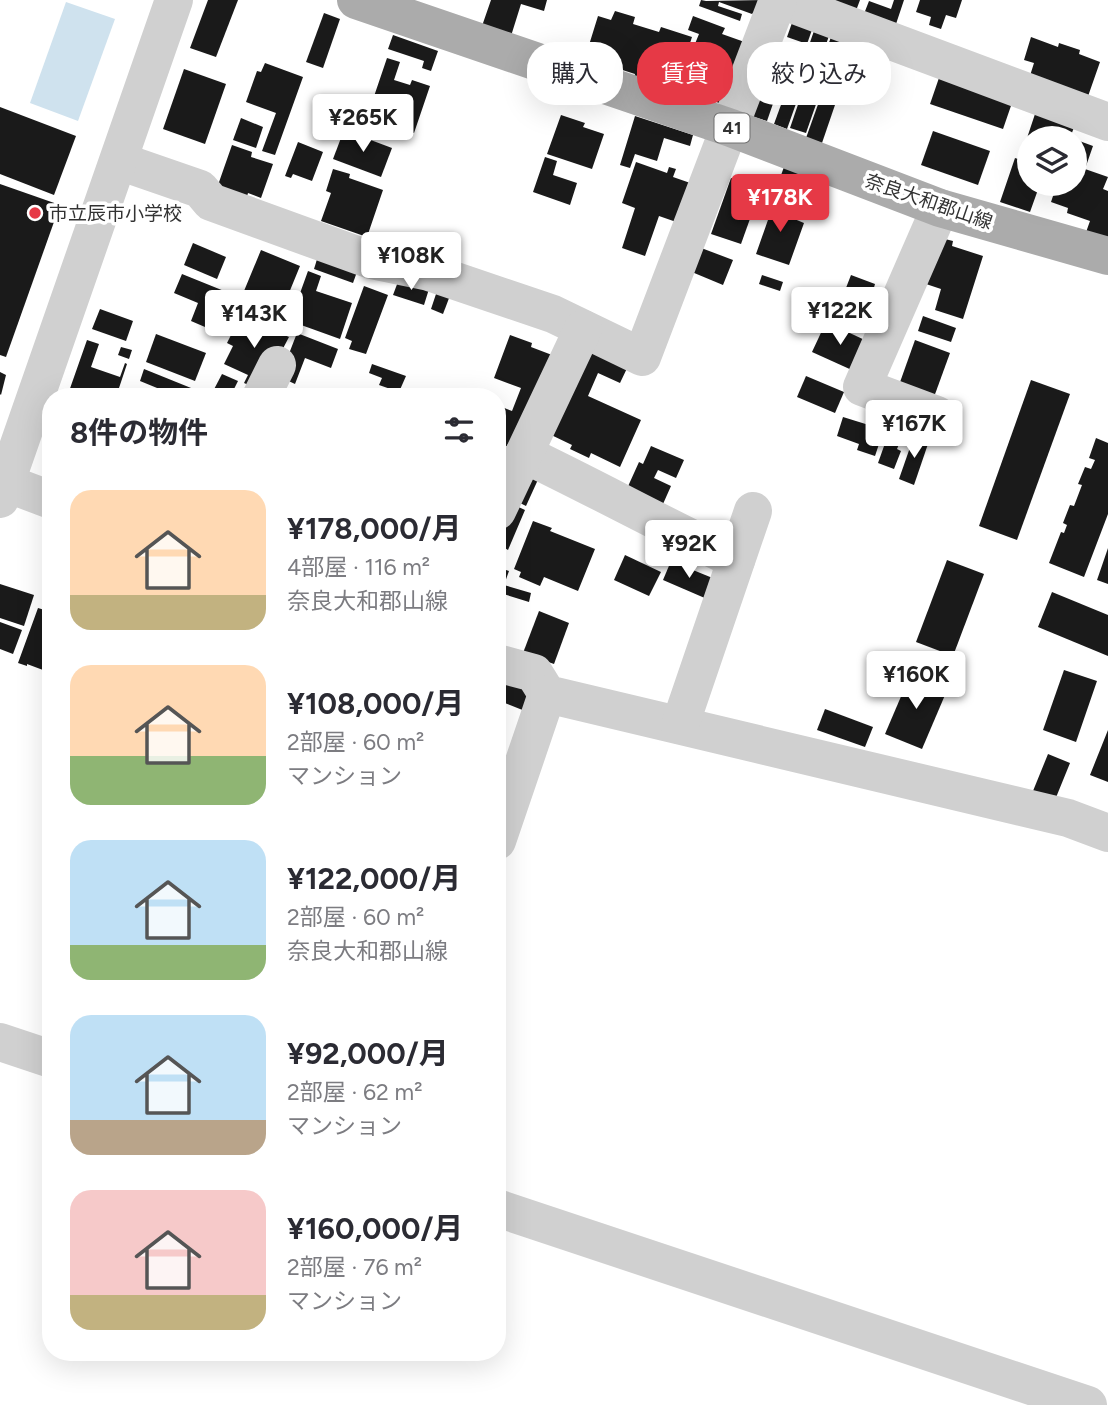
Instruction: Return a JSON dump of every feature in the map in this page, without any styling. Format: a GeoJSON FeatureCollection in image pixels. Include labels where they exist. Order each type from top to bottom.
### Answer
{"type":"FeatureCollection","features":[{"type":"Feature","properties":{"kind":"main road","name":"奈良大和郡山線"},"geometry":{"type":"LineString","coordinates":[[356,0],[731,128],[940,208],[1108,256]]}},
{"type":"Feature","properties":{"kind":"street"},"geometry":{"type":"LineString","coordinates":[[42,499],[1,495],[174,0]]}},
{"type":"Feature","properties":{"kind":"street"},"geometry":{"type":"LineString","coordinates":[[119,161],[200,189],[211,202],[371,260],[429,272],[554,314],[642,357],[780,0],[1108,122]]}},
{"type":"Feature","properties":{"kind":"street"},"geometry":{"type":"LineString","coordinates":[[937,415],[862,387],[940,208]]}},
{"type":"Feature","properties":{"kind":"street"},"geometry":{"type":"LineString","coordinates":[[506,492],[583,329]]}},
{"type":"Feature","properties":{"kind":"street"},"geometry":{"type":"LineString","coordinates":[[524,454],[736,560]]}},
{"type":"Feature","properties":{"kind":"street"},"geometry":{"type":"LineString","coordinates":[[680,725],[753,510]]}},
{"type":"Feature","properties":{"kind":"street"},"geometry":{"type":"LineString","coordinates":[[506,665],[534,673],[547,694],[1068,818],[1108,833]]}},
{"type":"Feature","properties":{"kind":"street"},"geometry":{"type":"LineString","coordinates":[[506,815],[547,694]]}},
{"type":"Feature","properties":{"kind":"street"},"geometry":{"type":"LineString","coordinates":[[0,1042],[42,1056]]}},
{"type":"Feature","properties":{"kind":"street"},"geometry":{"type":"LineString","coordinates":[[506,1211],[1088,1405]]}},
{"type":"Feature","properties":{"kind":"water"},"geometry":{"type":"Polygon","coordinates":[[[66,2],[115,19],[78,121],[30,103],[66,2]]]}},
{"type":"Feature","properties":{"kind":"building"},"geometry":{"type":"Polygon","coordinates":[[[208,0],[238,0],[216,57],[190,48],[208,0]]]}},
{"type":"Feature","properties":{"kind":"building"},"geometry":{"type":"Polygon","coordinates":[[[491,0],[547,0],[544,11],[521,4],[511,36],[482,26],[491,0]]]}},
{"type":"Feature","properties":{"kind":"building"},"geometry":{"type":"Polygon","coordinates":[[[701,0],[768,0],[752,14],[719,2],[718,6],[742,14],[740,21],[699,6],[701,0]]]}},
{"type":"Feature","properties":{"kind":"building"},"geometry":{"type":"Polygon","coordinates":[[[809,0],[860,0],[854,16],[809,0]]]}},
{"type":"Feature","properties":{"kind":"building"},"geometry":{"type":"Polygon","coordinates":[[[894,0],[904,0],[894,30],[862,19],[869,1],[891,9],[894,0]]]}},
{"type":"Feature","properties":{"kind":"building"},"geometry":{"type":"Polygon","coordinates":[[[920,0],[962,0],[956,18],[946,15],[941,29],[929,25],[931,17],[916,12],[920,0]]]}},
{"type":"Feature","properties":{"kind":"building"},"geometry":{"type":"Polygon","coordinates":[[[615,11],[635,17],[633,24],[659,32],[661,27],[692,37],[690,42],[637,42],[637,80],[634,79],[635,74],[623,70],[623,42],[590,42],[598,16],[611,20],[615,11]]]}},
{"type":"Feature","properties":{"kind":"building"},"geometry":{"type":"Polygon","coordinates":[[[324,13],[340,19],[323,68],[306,62],[324,13]]]}},
{"type":"Feature","properties":{"kind":"building"},"geometry":{"type":"Polygon","coordinates":[[[693,16],[725,28],[722,34],[747,43],[747,61],[733,99],[733,42],[696,42],[699,34],[688,30],[693,16]]]}},
{"type":"Feature","properties":{"kind":"building"},"geometry":{"type":"Polygon","coordinates":[[[793,20],[813,27],[808,42],[787,37],[793,20]]]}},
{"type":"Feature","properties":{"kind":"building"},"geometry":{"type":"Polygon","coordinates":[[[815,28],[830,33],[827,42],[810,42],[815,28]]]}},
{"type":"Feature","properties":{"kind":"building"},"geometry":{"type":"Polygon","coordinates":[[[832,34],[844,38],[843,42],[829,42],[832,34]]]}},
{"type":"Feature","properties":{"kind":"building"},"geometry":{"type":"Polygon","coordinates":[[[393,35],[438,51],[431,71],[422,68],[424,61],[388,49],[393,35]]]}},
{"type":"Feature","properties":{"kind":"building"},"geometry":{"type":"Polygon","coordinates":[[[1031,37],[1058,47],[1059,43],[1080,50],[1079,54],[1100,62],[1086,102],[1028,82],[1034,63],[1024,60],[1031,37]]]}},
{"type":"Feature","properties":{"kind":"building"},"geometry":{"type":"Polygon","coordinates":[[[387,58],[400,62],[394,80],[410,85],[412,80],[430,86],[414,133],[367,117],[387,58]]]}},
{"type":"Feature","properties":{"kind":"building"},"geometry":{"type":"Polygon","coordinates":[[[265,63],[303,77],[275,155],[262,151],[276,113],[246,102],[257,71],[261,72],[265,63]]]}},
{"type":"Feature","properties":{"kind":"building"},"geometry":{"type":"Polygon","coordinates":[[[184,69],[226,84],[205,144],[163,129],[184,69]]]}},
{"type":"Feature","properties":{"kind":"building"},"geometry":{"type":"Polygon","coordinates":[[[941,72],[1014,97],[1003,129],[930,104],[941,72]]]}},
{"type":"Feature","properties":{"kind":"building"},"geometry":{"type":"Polygon","coordinates":[[[755,105],[773,105],[767,121],[751,116],[755,105]]]}},
{"type":"Feature","properties":{"kind":"building"},"geometry":{"type":"Polygon","coordinates":[[[781,105],[796,105],[787,129],[774,124],[781,105]]]}},
{"type":"Feature","properties":{"kind":"building"},"geometry":{"type":"Polygon","coordinates":[[[798,105],[816,105],[806,133],[790,128],[798,105]]]}},
{"type":"Feature","properties":{"kind":"building"},"geometry":{"type":"Polygon","coordinates":[[[818,105],[835,105],[822,143],[806,138],[818,105]]]}},
{"type":"Feature","properties":{"kind":"building"},"geometry":{"type":"Polygon","coordinates":[[[0,107],[76,136],[54,195],[0,174],[0,107]]]}},
{"type":"Feature","properties":{"kind":"building"},"geometry":{"type":"Polygon","coordinates":[[[1037,108],[1076,122],[1074,126],[1031,126],[1037,108]]]}},
{"type":"Feature","properties":{"kind":"building"},"geometry":{"type":"Polygon","coordinates":[[[561,115],[585,123],[583,127],[604,134],[592,169],[547,154],[561,115]]]}},
{"type":"Feature","properties":{"kind":"building"},"geometry":{"type":"Polygon","coordinates":[[[635,116],[693,135],[690,146],[664,138],[657,161],[635,154],[630,168],[620,165],[635,116]]]}},
{"type":"Feature","properties":{"kind":"building"},"geometry":{"type":"Polygon","coordinates":[[[241,118],[263,127],[256,148],[233,140],[241,118]]]}},
{"type":"Feature","properties":{"kind":"building"},"geometry":{"type":"Polygon","coordinates":[[[344,130],[392,148],[381,177],[333,159],[344,130]]]}},
{"type":"Feature","properties":{"kind":"building"},"geometry":{"type":"Polygon","coordinates":[[[933,131],[990,151],[978,185],[921,165],[933,131]]]}},
{"type":"Feature","properties":{"kind":"building"},"geometry":{"type":"Polygon","coordinates":[[[298,142],[323,152],[312,181],[293,174],[291,178],[285,176],[298,142]]]}},
{"type":"Feature","properties":{"kind":"building"},"geometry":{"type":"Polygon","coordinates":[[[1087,144],[1093,146],[1087,163],[1087,144]]]}},
{"type":"Feature","properties":{"kind":"building"},"geometry":{"type":"Polygon","coordinates":[[[232,145],[252,152],[251,157],[273,164],[261,198],[248,193],[246,200],[218,185],[232,145]]]}},
{"type":"Feature","properties":{"kind":"building"},"geometry":{"type":"Polygon","coordinates":[[[545,157],[557,161],[553,175],[577,183],[570,205],[533,192],[545,157]]]}},
{"type":"Feature","properties":{"kind":"building"},"geometry":{"type":"Polygon","coordinates":[[[1015,158],[1017,159],[1017,196],[1036,196],[1030,212],[1000,202],[1015,158]]]}},
{"type":"Feature","properties":{"kind":"building"},"geometry":{"type":"Polygon","coordinates":[[[636,162],[667,173],[669,167],[676,169],[673,177],[696,185],[682,224],[659,216],[645,256],[622,248],[635,208],[622,203],[636,162]]]}},
{"type":"Feature","properties":{"kind":"building"},"geometry":{"type":"Polygon","coordinates":[[[784,167],[820,179],[814,198],[777,186],[784,167]]]}},
{"type":"Feature","properties":{"kind":"building"},"geometry":{"type":"Polygon","coordinates":[[[333,169],[350,174],[349,178],[383,190],[367,237],[321,221],[331,193],[326,191],[333,169]]]}},
{"type":"Feature","properties":{"kind":"building"},"geometry":{"type":"Polygon","coordinates":[[[1087,170],[1108,177],[1103,189],[1108,191],[1108,237],[1085,235],[1090,221],[1067,213],[1068,208],[1051,202],[1053,196],[1087,196],[1087,170]]]}},
{"type":"Feature","properties":{"kind":"building"},"geometry":{"type":"Polygon","coordinates":[[[731,178],[761,188],[741,244],[711,234],[731,178]]]}},
{"type":"Feature","properties":{"kind":"building"},"geometry":{"type":"Polygon","coordinates":[[[0,184],[60,205],[6,357],[0,355],[0,184]]]}},
{"type":"Feature","properties":{"kind":"building"},"geometry":{"type":"Polygon","coordinates":[[[775,200],[789,204],[788,207],[795,209],[792,218],[804,223],[789,265],[756,254],[775,200]]]}},
{"type":"Feature","properties":{"kind":"building"},"geometry":{"type":"Polygon","coordinates":[[[941,238],[953,241],[952,246],[983,256],[963,319],[935,310],[941,289],[926,284],[941,238]]]}},
{"type":"Feature","properties":{"kind":"building"},"geometry":{"type":"Polygon","coordinates":[[[193,243],[226,257],[217,279],[184,265],[193,243]]]}},
{"type":"Feature","properties":{"kind":"building"},"geometry":{"type":"Polygon","coordinates":[[[696,246],[733,260],[723,285],[687,270],[696,246]]]}},
{"type":"Feature","properties":{"kind":"building"},"geometry":{"type":"Polygon","coordinates":[[[261,250],[300,266],[282,310],[274,306],[267,322],[241,311],[249,293],[244,291],[261,250]]]}},
{"type":"Feature","properties":{"kind":"building"},"geometry":{"type":"Polygon","coordinates":[[[318,256],[358,269],[353,283],[314,269],[318,256]]]}},
{"type":"Feature","properties":{"kind":"building"},"geometry":{"type":"Polygon","coordinates":[[[308,271],[321,276],[316,291],[352,303],[340,339],[290,321],[308,271]]]}},
{"type":"Feature","properties":{"kind":"building"},"geometry":{"type":"Polygon","coordinates":[[[182,274],[234,295],[219,333],[191,321],[198,303],[174,293],[182,274]]]}},
{"type":"Feature","properties":{"kind":"building"},"geometry":{"type":"Polygon","coordinates":[[[762,275],[783,282],[780,291],[759,284],[762,275]]]}},
{"type":"Feature","properties":{"kind":"building"},"geometry":{"type":"Polygon","coordinates":[[[851,275],[875,284],[873,291],[888,297],[881,315],[865,308],[861,320],[837,311],[851,275]]]}},
{"type":"Feature","properties":{"kind":"building"},"geometry":{"type":"Polygon","coordinates":[[[399,279],[429,289],[424,305],[393,295],[399,279]]]}},
{"type":"Feature","properties":{"kind":"building"},"geometry":{"type":"Polygon","coordinates":[[[364,286],[388,295],[366,354],[349,349],[352,341],[345,338],[364,286]]]}},
{"type":"Feature","properties":{"kind":"building"},"geometry":{"type":"Polygon","coordinates":[[[438,288],[451,293],[443,314],[431,309],[438,288]]]}},
{"type":"Feature","properties":{"kind":"building"},"geometry":{"type":"Polygon","coordinates":[[[100,309],[133,321],[126,341],[92,329],[100,309]]]}},
{"type":"Feature","properties":{"kind":"building"},"geometry":{"type":"Polygon","coordinates":[[[923,316],[956,328],[951,342],[918,331],[923,316]]]}},
{"type":"Feature","properties":{"kind":"building"},"geometry":{"type":"Polygon","coordinates":[[[239,319],[265,331],[267,327],[289,337],[278,358],[253,387],[244,383],[248,375],[224,364],[233,346],[227,343],[239,319]]]}},
{"type":"Feature","properties":{"kind":"building"},"geometry":{"type":"Polygon","coordinates":[[[826,322],[867,341],[854,371],[812,352],[826,322]]]}},
{"type":"Feature","properties":{"kind":"building"},"geometry":{"type":"Polygon","coordinates":[[[297,333],[338,349],[331,368],[305,358],[295,384],[280,377],[297,333]]]}},
{"type":"Feature","properties":{"kind":"building"},"geometry":{"type":"Polygon","coordinates":[[[156,334],[206,353],[195,381],[146,362],[156,334]]]}},
{"type":"Feature","properties":{"kind":"building"},"geometry":{"type":"Polygon","coordinates":[[[510,335],[532,343],[531,347],[552,355],[517,450],[506,446],[506,409],[512,411],[521,388],[494,378],[510,335]]]}},
{"type":"Feature","properties":{"kind":"building"},"geometry":{"type":"Polygon","coordinates":[[[87,340],[99,344],[91,367],[120,377],[125,363],[127,364],[119,388],[70,388],[87,340]]]}},
{"type":"Feature","properties":{"kind":"building"},"geometry":{"type":"Polygon","coordinates":[[[915,340],[950,353],[934,397],[899,385],[915,340]]]}},
{"type":"Feature","properties":{"kind":"building"},"geometry":{"type":"Polygon","coordinates":[[[586,343],[630,362],[620,383],[598,373],[588,396],[641,420],[620,467],[591,453],[589,458],[570,449],[572,445],[545,432],[586,343]]]}},
{"type":"Feature","properties":{"kind":"building"},"geometry":{"type":"Polygon","coordinates":[[[121,347],[132,350],[129,359],[118,355],[121,347]]]}},
{"type":"Feature","properties":{"kind":"building"},"geometry":{"type":"Polygon","coordinates":[[[372,364],[406,376],[401,388],[388,388],[379,385],[382,378],[369,373],[372,364]]]}},
{"type":"Feature","properties":{"kind":"building"},"geometry":{"type":"Polygon","coordinates":[[[144,369],[191,388],[157,388],[140,381],[144,369]]]}},
{"type":"Feature","properties":{"kind":"building"},"geometry":{"type":"Polygon","coordinates":[[[0,372],[6,375],[1,395],[0,394],[0,372]]]}},
{"type":"Feature","properties":{"kind":"building"},"geometry":{"type":"Polygon","coordinates":[[[222,374],[238,381],[234,388],[215,388],[222,374]]]}},
{"type":"Feature","properties":{"kind":"building"},"geometry":{"type":"Polygon","coordinates":[[[806,376],[844,392],[835,413],[797,397],[806,376]]]}},
{"type":"Feature","properties":{"kind":"building"},"geometry":{"type":"Polygon","coordinates":[[[1031,380],[1070,394],[1017,540],[979,526],[1031,380]]]}},
{"type":"Feature","properties":{"kind":"building"},"geometry":{"type":"Polygon","coordinates":[[[876,413],[888,417],[875,456],[857,450],[859,444],[837,436],[843,417],[872,426],[876,413]]]}},
{"type":"Feature","properties":{"kind":"building"},"geometry":{"type":"Polygon","coordinates":[[[889,432],[902,437],[897,449],[901,451],[894,469],[878,463],[889,432]]]}},
{"type":"Feature","properties":{"kind":"building"},"geometry":{"type":"Polygon","coordinates":[[[914,436],[929,441],[914,485],[899,479],[914,436]]]}},
{"type":"Feature","properties":{"kind":"building"},"geometry":{"type":"Polygon","coordinates":[[[1096,438],[1108,443],[1108,514],[1084,577],[1049,563],[1061,532],[1064,533],[1067,525],[1063,523],[1070,505],[1074,506],[1082,485],[1078,484],[1085,467],[1091,469],[1095,460],[1089,458],[1096,438]]]}},
{"type":"Feature","properties":{"kind":"building"},"geometry":{"type":"Polygon","coordinates":[[[651,446],[684,460],[676,478],[658,470],[654,478],[671,486],[659,513],[625,493],[639,462],[643,464],[651,446]]]}},
{"type":"Feature","properties":{"kind":"building"},"geometry":{"type":"Polygon","coordinates":[[[527,467],[541,473],[526,506],[512,499],[527,467]]]}},
{"type":"Feature","properties":{"kind":"building"},"geometry":{"type":"Polygon","coordinates":[[[510,503],[525,510],[508,550],[506,549],[506,512],[510,503]]]}},
{"type":"Feature","properties":{"kind":"building"},"geometry":{"type":"Polygon","coordinates":[[[533,521],[552,528],[550,531],[595,549],[578,591],[544,577],[540,586],[519,577],[521,572],[514,569],[533,521]]]}},
{"type":"Feature","properties":{"kind":"building"},"geometry":{"type":"Polygon","coordinates":[[[1108,548],[1108,584],[1097,580],[1108,548]]]}},
{"type":"Feature","properties":{"kind":"building"},"geometry":{"type":"Polygon","coordinates":[[[625,555],[661,572],[649,596],[614,580],[625,555]]]}},
{"type":"Feature","properties":{"kind":"building"},"geometry":{"type":"Polygon","coordinates":[[[947,560],[984,574],[953,656],[916,642],[947,560]]]}},
{"type":"Feature","properties":{"kind":"building"},"geometry":{"type":"Polygon","coordinates":[[[671,561],[715,579],[707,599],[663,580],[671,561]]]}},
{"type":"Feature","properties":{"kind":"building"},"geometry":{"type":"Polygon","coordinates":[[[0,584],[34,595],[24,626],[0,618],[0,584]]]}},
{"type":"Feature","properties":{"kind":"building"},"geometry":{"type":"Polygon","coordinates":[[[506,586],[531,593],[529,602],[506,595],[506,586]]]}},
{"type":"Feature","properties":{"kind":"building"},"geometry":{"type":"Polygon","coordinates":[[[1052,592],[1108,615],[1108,656],[1038,627],[1052,592]]]}},
{"type":"Feature","properties":{"kind":"building"},"geometry":{"type":"Polygon","coordinates":[[[38,608],[42,609],[42,670],[18,663],[38,608]]]}},
{"type":"Feature","properties":{"kind":"building"},"geometry":{"type":"Polygon","coordinates":[[[539,611],[569,623],[554,664],[523,653],[539,611]]]}},
{"type":"Feature","properties":{"kind":"building"},"geometry":{"type":"Polygon","coordinates":[[[0,622],[22,630],[13,654],[0,649],[0,622]]]}},
{"type":"Feature","properties":{"kind":"building"},"geometry":{"type":"Polygon","coordinates":[[[1064,670],[1097,681],[1076,742],[1043,730],[1064,670]]]}},
{"type":"Feature","properties":{"kind":"building"},"geometry":{"type":"Polygon","coordinates":[[[911,673],[948,688],[922,749],[885,734],[911,673]]]}},
{"type":"Feature","properties":{"kind":"building"},"geometry":{"type":"Polygon","coordinates":[[[506,683],[534,688],[525,711],[506,704],[506,683]]]}},
{"type":"Feature","properties":{"kind":"building"},"geometry":{"type":"Polygon","coordinates":[[[825,709],[873,727],[865,747],[817,730],[825,709]]]}},
{"type":"Feature","properties":{"kind":"building"},"geometry":{"type":"Polygon","coordinates":[[[1108,730],[1108,782],[1090,775],[1108,730]]]}},
{"type":"Feature","properties":{"kind":"building"},"geometry":{"type":"Polygon","coordinates":[[[1048,754],[1070,763],[1055,800],[1033,791],[1048,754]]]}},
{"type":"Feature","properties":{"kind":"place","name":"市立辰市小学校"},"geometry":{"type":"Point","coordinates":[35,213]}}]}
